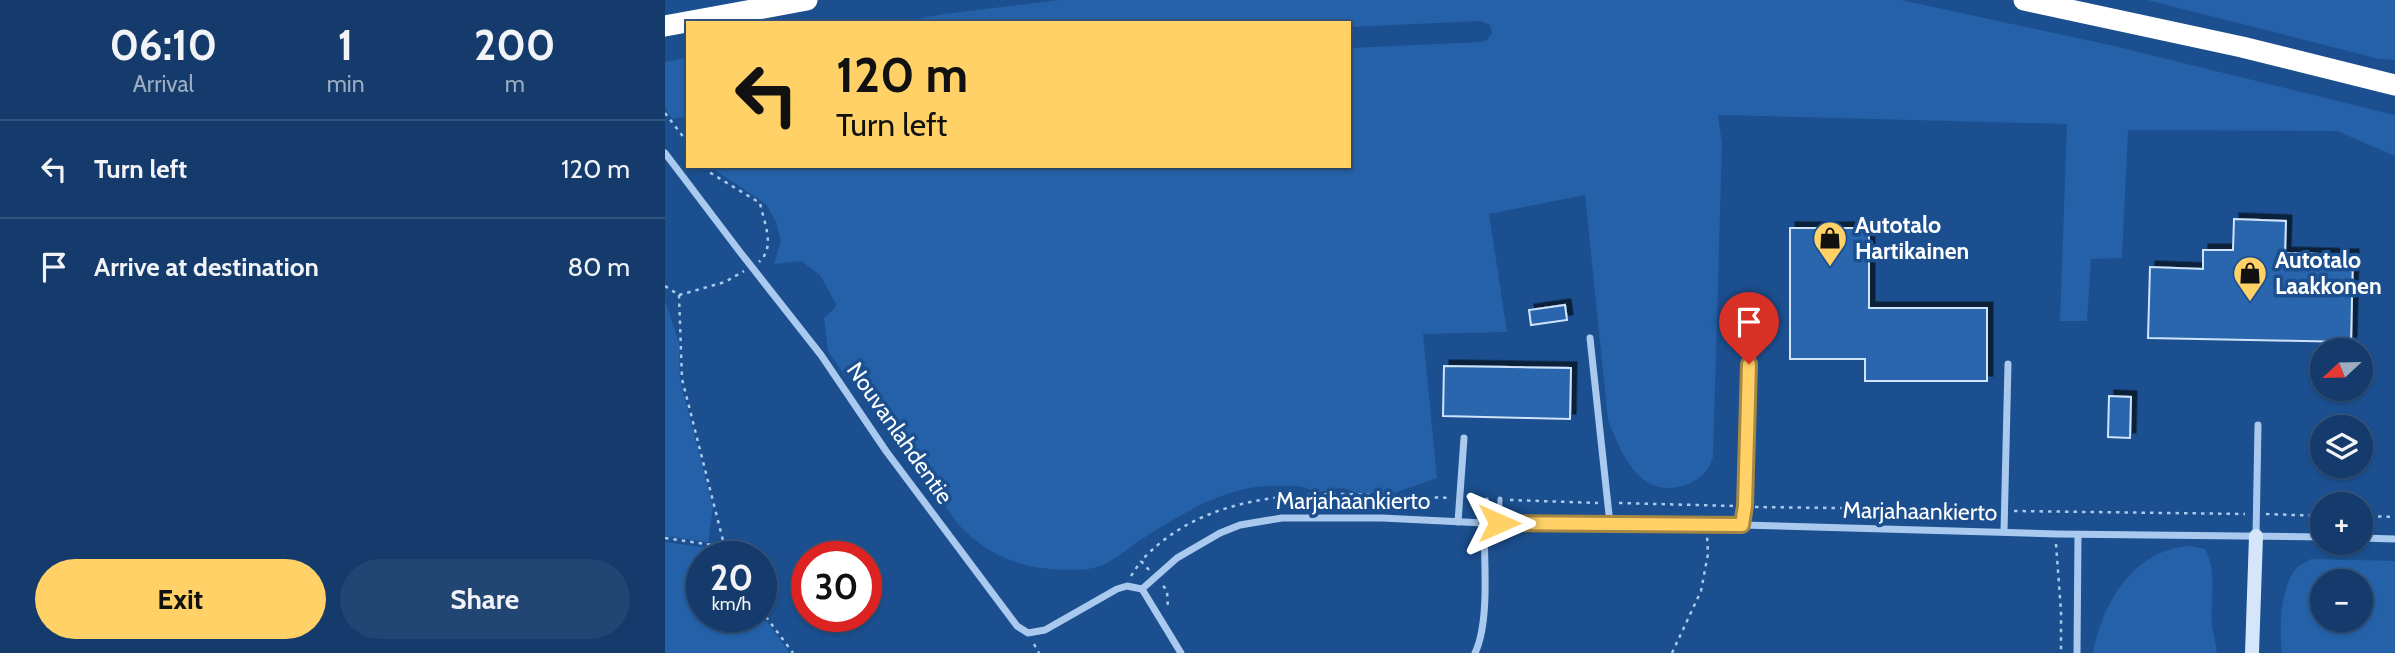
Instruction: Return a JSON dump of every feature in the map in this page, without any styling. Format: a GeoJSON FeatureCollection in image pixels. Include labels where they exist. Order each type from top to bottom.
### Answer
{"type":"FeatureCollection","features":[{"type":"Feature","properties":{"kind":"highway"},"geometry":{"type":"LineString","coordinates":[[692,21],[807,0]]}},
{"type":"Feature","properties":{"kind":"highway"},"geometry":{"type":"LineString","coordinates":[[2024,0],[2253,50],[2395,85]]}},
{"type":"Feature","properties":{"kind":"highway"},"geometry":{"type":"LineString","coordinates":[[665,26],[686,22]]}},
{"type":"Feature","properties":{"kind":"main road"},"geometry":{"type":"LineString","coordinates":[[2252,653],[2256,536]]}},
{"type":"Feature","properties":{"kind":"street","name":"Nouvanlahdentie"},"geometry":{"type":"LineString","coordinates":[[665,153],[821,355],[886,451],[1017,626],[1028,634],[1045,630],[1127,586]]}},
{"type":"Feature","properties":{"kind":"street"},"geometry":{"type":"LineString","coordinates":[[1590,338],[1610,524]]}},
{"type":"Feature","properties":{"kind":"street"},"geometry":{"type":"LineString","coordinates":[[1742,525],[1745,506],[1749,364]]}},
{"type":"Feature","properties":{"kind":"street"},"geometry":{"type":"LineString","coordinates":[[2004,532],[2008,365]]}},
{"type":"Feature","properties":{"kind":"street"},"geometry":{"type":"LineString","coordinates":[[2256,536],[2258,425]]}},
{"type":"Feature","properties":{"kind":"street"},"geometry":{"type":"LineString","coordinates":[[1458,522],[1464,438]]}},
{"type":"Feature","properties":{"kind":"street","name":"Marjahaankierto"},"geometry":{"type":"LineString","coordinates":[[1142,589],[1170,563],[1198,544],[1240,525],[1311,517],[1484,523],[1742,525],[2056,534],[2310,537]]}},
{"type":"Feature","properties":{"kind":"street"},"geometry":{"type":"LineString","coordinates":[[1475,653],[1479,645],[1484,607],[1484,523]]}},
{"type":"Feature","properties":{"kind":"street"},"geometry":{"type":"LineString","coordinates":[[2077,653],[2078,534]]}},
{"type":"Feature","properties":{"kind":"street"},"geometry":{"type":"LineString","coordinates":[[2373,538],[2395,539]]}},
{"type":"Feature","properties":{"kind":"street"},"geometry":{"type":"LineString","coordinates":[[1127,586],[1142,589],[1181,653]]}},
{"type":"Feature","properties":{"kind":"lane"},"geometry":{"type":"LineString","coordinates":[[1499,523],[1500,499]]}},
{"type":"Feature","properties":{"kind":"path"},"geometry":{"type":"LineString","coordinates":[[665,113],[686,140]]}},
{"type":"Feature","properties":{"kind":"path"},"geometry":{"type":"LineString","coordinates":[[665,286],[679,295],[683,379],[724,541]]}},
{"type":"Feature","properties":{"kind":"path"},"geometry":{"type":"LineString","coordinates":[[2373,516],[2395,517]]}},
{"type":"Feature","properties":{"kind":"path"},"geometry":{"type":"LineString","coordinates":[[1672,653],[1701,591],[1709,554],[1707,525]]}},
{"type":"Feature","properties":{"kind":"path"},"geometry":{"type":"LineString","coordinates":[[2056,534],[2061,611],[2060,653]]}},
{"type":"Feature","properties":{"kind":"path"},"geometry":{"type":"LineString","coordinates":[[665,538],[686,541]]}},
{"type":"Feature","properties":{"kind":"path"},"geometry":{"type":"LineString","coordinates":[[1127,586],[1141,561]]}},
{"type":"Feature","properties":{"kind":"path"},"geometry":{"type":"LineString","coordinates":[[777,632],[793,653]]}},
{"type":"Feature","properties":{"kind":"shaded area"},"geometry":{"type":"Polygon","coordinates":[[[1058,0],[1901,0],[2110,45],[2395,115],[2395,156],[2337,131],[2128,130],[2122,258],[2091,259],[2087,321],[2060,321],[2067,124],[1718,115],[1722,144],[1713,457],[1707,470],[1697,480],[1671,488],[1657,487],[1645,481],[1627,460],[1608,420],[1585,195],[1489,214],[1507,332],[1423,334],[1437,478],[1394,493],[1354,493],[1341,488],[1316,493],[1304,487],[1290,486],[1261,486],[1242,490],[1187,512],[1100,566],[1079,570],[1042,568],[997,554],[959,525],[875,396],[859,382],[845,376],[828,351],[824,318],[836,304],[820,275],[801,261],[774,264],[781,241],[776,222],[766,204],[712,168],[1351,168],[1351,48],[1482,42],[1492,33],[1490,25],[1481,21],[1351,27],[1351,21],[904,21],[1058,0]]]}},
{"type":"Feature","properties":{"kind":"shaded area"},"geometry":{"type":"Polygon","coordinates":[[[2147,0],[2395,0],[2395,60],[2379,59],[2147,0]]]}},
{"type":"Feature","properties":{"kind":"shaded area"},"geometry":{"type":"Polygon","coordinates":[[[686,58],[686,116],[672,119],[665,108],[665,62],[686,58]]]}},
{"type":"Feature","properties":{"kind":"shaded area"},"geometry":{"type":"Polygon","coordinates":[[[665,301],[679,342],[680,380],[713,507],[708,541],[665,536],[665,301]]]}},
{"type":"Feature","properties":{"kind":"shaded area"},"geometry":{"type":"Polygon","coordinates":[[[665,542],[686,545],[686,632],[774,632],[790,653],[665,653],[665,542]]]}},
{"type":"Feature","properties":{"kind":"shaded area"},"geometry":{"type":"Polygon","coordinates":[[[2191,546],[2205,549],[2209,558],[2213,587],[2212,625],[2217,653],[2093,653],[2104,616],[2124,582],[2137,568],[2153,557],[2171,549],[2191,546]]]}},
{"type":"Feature","properties":{"kind":"shaded area"},"geometry":{"type":"Polygon","coordinates":[[[2311,559],[2395,561],[2395,653],[2282,653],[2281,621],[2284,597],[2291,576],[2300,565],[2311,559]]]}},
{"type":"Feature","properties":{"kind":"building","name":"Autotalo Laakkonen"},"geometry":{"type":"Polygon","coordinates":[[[2234,219],[2286,221],[2285,253],[2353,255],[2351,338],[2310,338],[2310,341],[2148,338],[2150,267],[2203,269],[2203,250],[2233,250],[2234,219]]]}},
{"type":"Feature","properties":{"kind":"building","name":"Autotalo Hartikainen"},"geometry":{"type":"Polygon","coordinates":[[[1790,228],[1869,228],[1869,308],[1987,308],[1987,381],[1865,381],[1865,359],[1790,359],[1790,228]]]}},
{"type":"Feature","properties":{"kind":"building"},"geometry":{"type":"Polygon","coordinates":[[[1565,305],[1567,320],[1531,325],[1529,310],[1565,305]]]}},
{"type":"Feature","properties":{"kind":"building"},"geometry":{"type":"Polygon","coordinates":[[[1444,366],[1571,368],[1570,419],[1443,416],[1444,366]]]}},
{"type":"Feature","properties":{"kind":"building"},"geometry":{"type":"Polygon","coordinates":[[[2109,396],[2131,397],[2130,438],[2108,437],[2109,396]]]}},
{"type":"Feature","properties":{"kind":"place","name":"Autotalo Hartikainen"},"geometry":{"type":"Point","coordinates":[1830,268]}},
{"type":"Feature","properties":{"kind":"place","name":"Autotalo Laakkonen"},"geometry":{"type":"Point","coordinates":[2250,303]}},
{"type":"Feature","properties":{"kind":"route"},"geometry":{"type":"LineString","coordinates":[[1499,523],[1742,525],[1745,506],[1749,364]]}}]}
